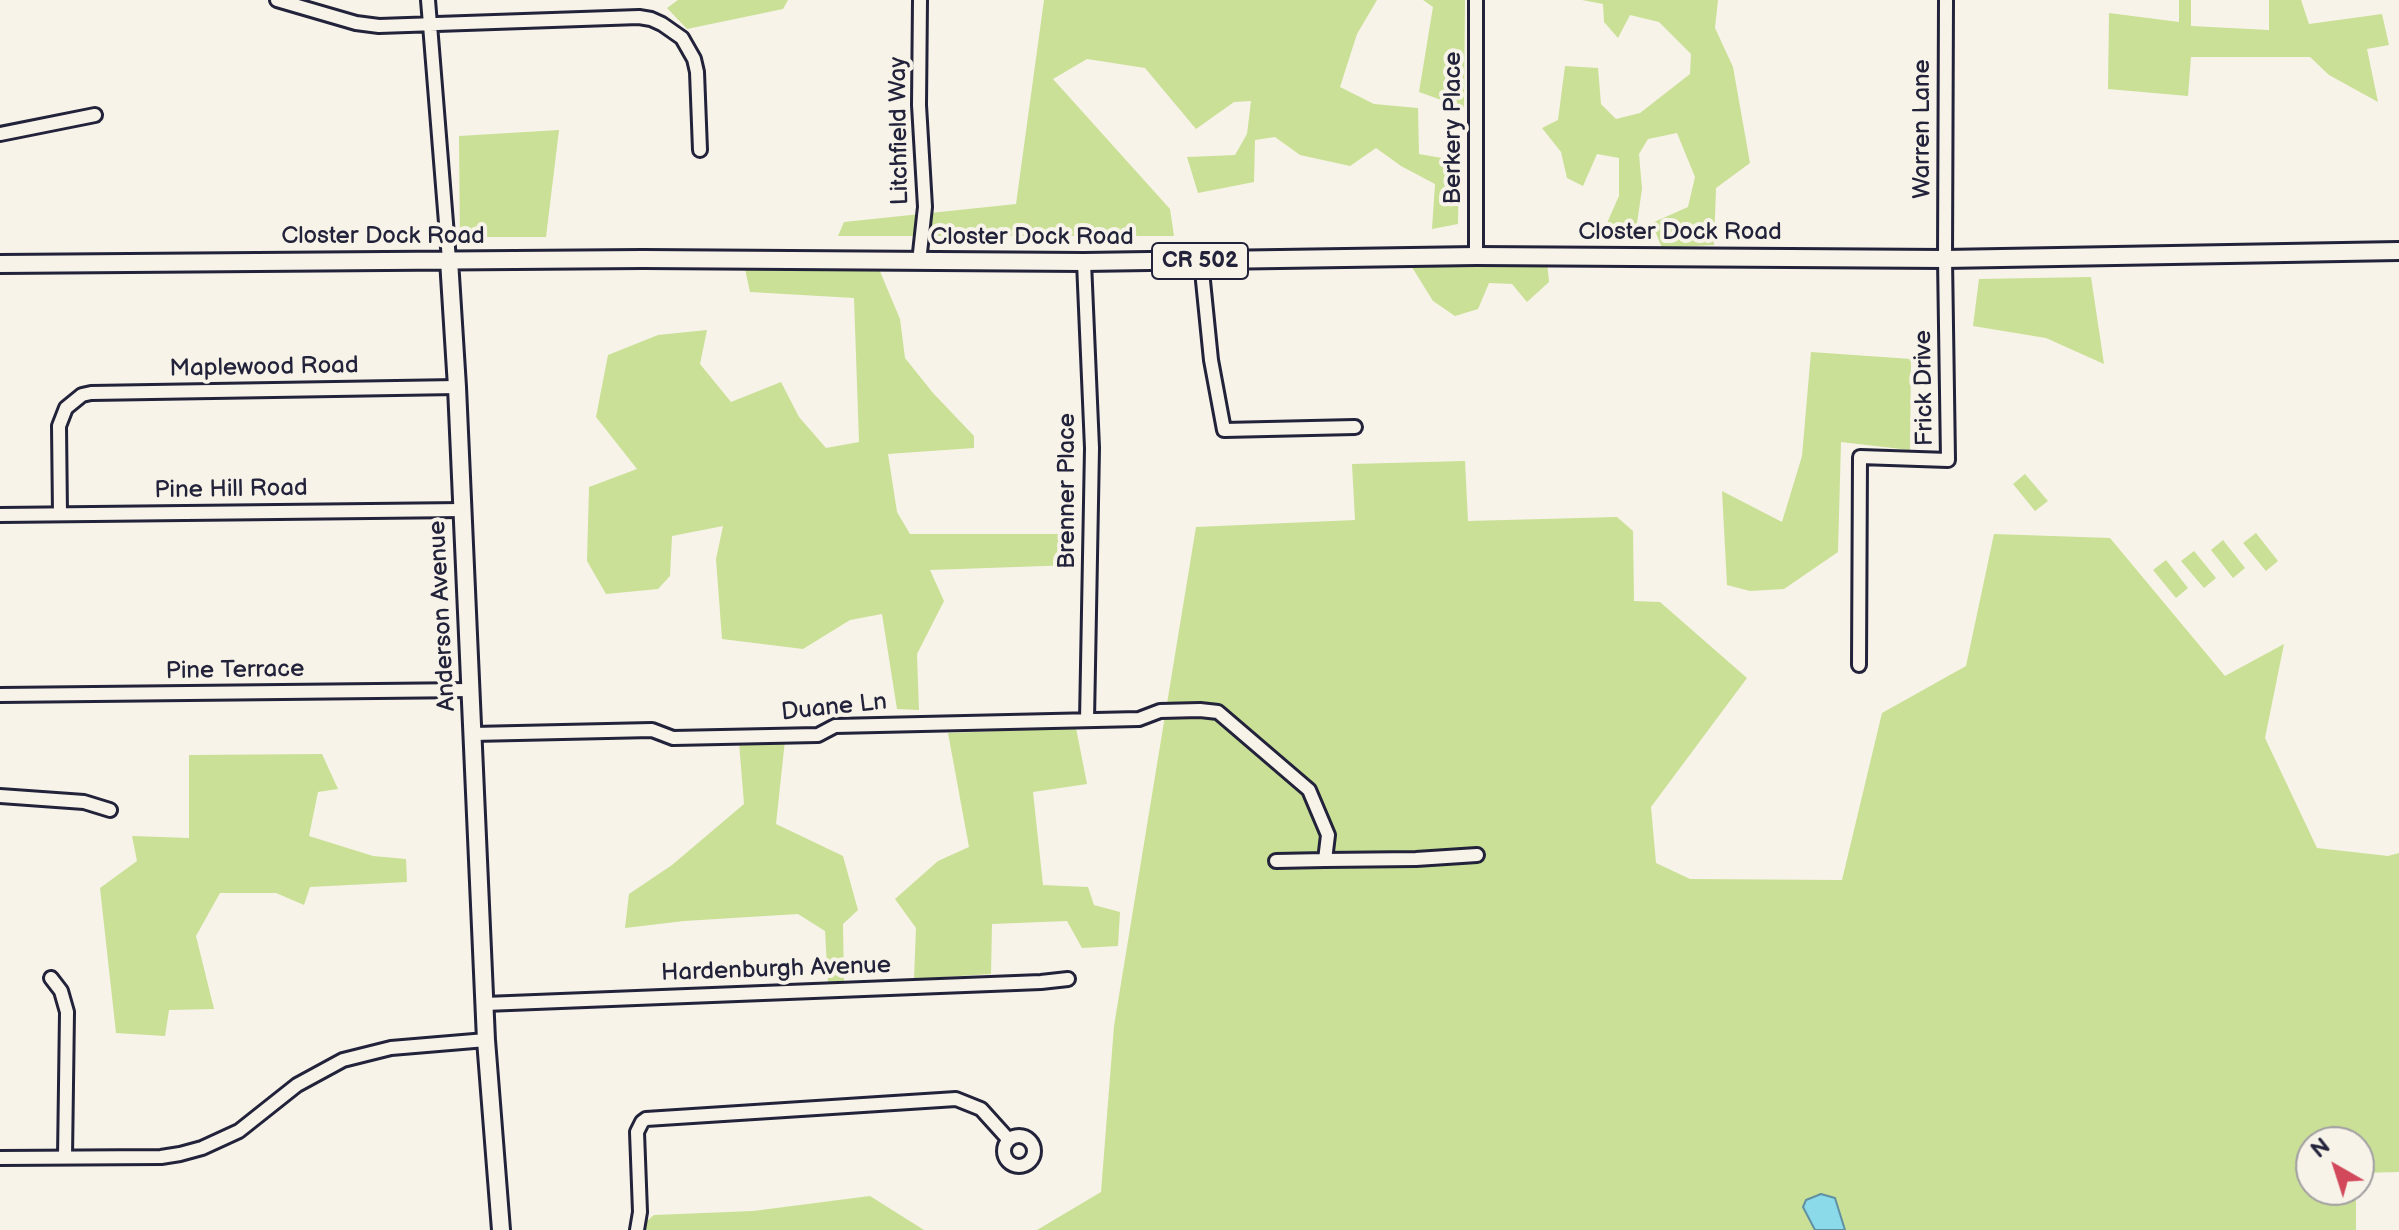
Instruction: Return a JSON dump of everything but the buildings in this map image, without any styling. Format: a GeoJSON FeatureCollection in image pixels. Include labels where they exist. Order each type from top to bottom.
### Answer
{"type":"FeatureCollection","features":[{"type":"Feature","properties":{"kind":"main road","name":"Closter Dock Road"},"geometry":{"type":"LineString","coordinates":[[0,264],[449,260],[1084,262],[1476,256],[1945,259],[2399,251]]}},
{"type":"Feature","properties":{"kind":"main road","name":"Anderson Avenue"},"geometry":{"type":"LineString","coordinates":[[449,260],[486,1040],[501,1230]]}},
{"type":"Feature","properties":{"kind":"street"},"geometry":{"type":"LineString","coordinates":[[277,0],[356,23],[379,26],[639,17],[662,24],[682,38],[694,59],[700,150]]}},
{"type":"Feature","properties":{"kind":"street","name":"Anderson Avenue"},"geometry":{"type":"LineString","coordinates":[[428,0],[425,25],[449,260]]}},
{"type":"Feature","properties":{"kind":"street","name":"Litchfield Way"},"geometry":{"type":"LineString","coordinates":[[919,262],[925,207],[919,105],[920,0]]}},
{"type":"Feature","properties":{"kind":"street","name":"Berkery Place"},"geometry":{"type":"LineString","coordinates":[[1476,0],[1476,256]]}},
{"type":"Feature","properties":{"kind":"street","name":"Warren Lane"},"geometry":{"type":"LineString","coordinates":[[1945,259],[1946,0]]}},
{"type":"Feature","properties":{"kind":"street"},"geometry":{"type":"LineString","coordinates":[[0,134],[95,115]]}},
{"type":"Feature","properties":{"kind":"street","name":"Frick Drive"},"geometry":{"type":"LineString","coordinates":[[1859,665],[1860,457],[1948,460],[1945,259]]}},
{"type":"Feature","properties":{"kind":"street"},"geometry":{"type":"LineString","coordinates":[[1201,261],[1211,360],[1224,430],[1355,427]]}},
{"type":"Feature","properties":{"kind":"street","name":"Brenner Place"},"geometry":{"type":"LineString","coordinates":[[1084,262],[1092,448],[1087,720]]}},
{"type":"Feature","properties":{"kind":"street","name":"Maplewood Road"},"geometry":{"type":"LineString","coordinates":[[60,514],[59,426],[66,408],[74,400],[91,393],[457,387]]}},
{"type":"Feature","properties":{"kind":"street","name":"Pine Hill Road"},"geometry":{"type":"LineString","coordinates":[[0,515],[463,510]]}},
{"type":"Feature","properties":{"kind":"street","name":"Pine Terrace"},"geometry":{"type":"LineString","coordinates":[[0,695],[471,690]]}},
{"type":"Feature","properties":{"kind":"street","name":"Duane Ln"},"geometry":{"type":"LineString","coordinates":[[473,734],[652,730],[673,738],[804,736],[818,735],[835,726],[1139,719],[1160,711],[1218,712],[1309,790],[1328,835],[1325,860]]}},
{"type":"Feature","properties":{"kind":"street"},"geometry":{"type":"LineString","coordinates":[[0,796],[84,802],[110,810]]}},
{"type":"Feature","properties":{"kind":"street"},"geometry":{"type":"LineString","coordinates":[[1276,861],[1477,855]]}},
{"type":"Feature","properties":{"kind":"street"},"geometry":{"type":"LineString","coordinates":[[51,978],[61,991],[67,1012],[65,1157]]}},
{"type":"Feature","properties":{"kind":"street","name":"Hardenburgh Avenue"},"geometry":{"type":"LineString","coordinates":[[485,1004],[1068,979]]}},
{"type":"Feature","properties":{"kind":"street"},"geometry":{"type":"LineString","coordinates":[[0,1158],[161,1157],[202,1148],[239,1131],[297,1085],[343,1060],[391,1048],[486,1040]]}},
{"type":"Feature","properties":{"kind":"street"},"geometry":{"type":"LineString","coordinates":[[637,1230],[640,1212],[637,1132],[646,1119],[956,1099],[981,1109],[1009,1140]]}},
{"type":"Feature","properties":{"kind":"green space"},"geometry":{"type":"Polygon","coordinates":[[[678,0],[788,0],[783,9],[687,29],[667,8],[678,0]]]}},
{"type":"Feature","properties":{"kind":"green space"},"geometry":{"type":"Polygon","coordinates":[[[1044,0],[1377,0],[1357,34],[1340,87],[1374,104],[1418,108],[1419,154],[1459,161],[1458,224],[1432,229],[1435,184],[1376,148],[1350,166],[1300,155],[1275,137],[1255,140],[1254,182],[1198,193],[1187,157],[1235,155],[1247,134],[1251,101],[1234,102],[1196,129],[1145,68],[1087,59],[1053,79],[1170,209],[1174,236],[838,236],[844,222],[1016,204],[1044,0]]]}},
{"type":"Feature","properties":{"kind":"green space"},"geometry":{"type":"Polygon","coordinates":[[[1423,0],[1465,0],[1464,108],[1419,92],[1433,7],[1423,0]]]}},
{"type":"Feature","properties":{"kind":"green space"},"geometry":{"type":"Polygon","coordinates":[[[1582,0],[1718,0],[1715,28],[1733,67],[1750,163],[1716,188],[1714,245],[1662,248],[1652,223],[1688,207],[1695,177],[1677,133],[1648,139],[1639,154],[1642,189],[1636,230],[1599,241],[1619,196],[1619,158],[1597,154],[1583,186],[1567,178],[1561,152],[1542,128],[1558,120],[1565,66],[1598,68],[1601,104],[1616,119],[1640,113],[1690,74],[1691,54],[1659,22],[1630,15],[1618,38],[1604,22],[1603,4],[1582,0]]]}},
{"type":"Feature","properties":{"kind":"green space"},"geometry":{"type":"Polygon","coordinates":[[[2179,0],[2191,0],[2191,26],[2269,30],[2269,0],[2301,0],[2309,24],[2382,14],[2389,45],[2367,49],[2378,102],[2329,75],[2310,57],[2191,57],[2188,96],[2108,89],[2109,13],[2179,22],[2179,0]]]}},
{"type":"Feature","properties":{"kind":"green space"},"geometry":{"type":"Polygon","coordinates":[[[559,130],[546,237],[460,237],[459,136],[559,130]]]}},
{"type":"Feature","properties":{"kind":"green space"},"geometry":{"type":"Polygon","coordinates":[[[1547,262],[1549,282],[1527,302],[1512,284],[1489,283],[1478,309],[1455,316],[1433,301],[1410,264],[1547,262]]]}},
{"type":"Feature","properties":{"kind":"green space"},"geometry":{"type":"Polygon","coordinates":[[[745,269],[879,269],[900,319],[905,358],[974,436],[974,448],[888,454],[897,512],[910,534],[1061,534],[1074,565],[930,570],[944,601],[917,654],[919,710],[897,709],[882,614],[850,620],[803,649],[722,639],[716,559],[723,526],[672,536],[670,576],[658,589],[606,594],[587,561],[589,487],[637,469],[596,417],[608,355],[658,335],[707,330],[700,364],[731,402],[781,382],[799,417],[826,448],[859,442],[854,298],[750,292],[745,269]]]}},
{"type":"Feature","properties":{"kind":"green space"},"geometry":{"type":"Polygon","coordinates":[[[2091,277],[2104,364],[2046,338],[1973,326],[1979,279],[2091,277]]]}},
{"type":"Feature","properties":{"kind":"green space"},"geometry":{"type":"Polygon","coordinates":[[[1811,352],[1911,359],[1910,450],[1841,442],[1838,552],[1784,589],[1750,591],[1727,585],[1722,491],[1782,522],[1802,456],[1811,352]]]}},
{"type":"Feature","properties":{"kind":"green space"},"geometry":{"type":"Polygon","coordinates":[[[1465,461],[1468,521],[1617,517],[1633,531],[1634,601],[1660,602],[1747,678],[1651,807],[1656,863],[1690,879],[1842,880],[1882,713],[1966,666],[1994,534],[2110,538],[2225,676],[2284,644],[2265,738],[2317,848],[2388,856],[2399,853],[2399,1172],[2375,1173],[2375,1126],[2295,1126],[2295,1206],[2356,1206],[2356,1230],[1037,1230],[1101,1192],[1114,1026],[1196,527],[1355,520],[1352,464],[1465,461]]]}},
{"type":"Feature","properties":{"kind":"green space"},"geometry":{"type":"Polygon","coordinates":[[[2025,474],[2048,501],[2035,511],[2013,484],[2025,474]]]}},
{"type":"Feature","properties":{"kind":"green space"},"geometry":{"type":"Polygon","coordinates":[[[2256,533],[2278,561],[2266,571],[2243,543],[2256,533]]]}},
{"type":"Feature","properties":{"kind":"green space"},"geometry":{"type":"Polygon","coordinates":[[[2223,540],[2245,568],[2233,578],[2211,550],[2223,540]]]}},
{"type":"Feature","properties":{"kind":"green space"},"geometry":{"type":"Polygon","coordinates":[[[2194,551],[2216,578],[2204,588],[2181,561],[2194,551]]]}},
{"type":"Feature","properties":{"kind":"green space"},"geometry":{"type":"Polygon","coordinates":[[[2166,560],[2188,588],[2176,598],[2153,570],[2166,560]]]}},
{"type":"Feature","properties":{"kind":"green space"},"geometry":{"type":"Polygon","coordinates":[[[1076,728],[1087,784],[1033,792],[1043,885],[1088,887],[1094,905],[1120,912],[1118,946],[1082,948],[1067,921],[992,924],[991,974],[914,979],[916,928],[895,899],[938,861],[969,847],[948,733],[1076,728]]]}},
{"type":"Feature","properties":{"kind":"green space"},"geometry":{"type":"Polygon","coordinates":[[[785,740],[776,824],[843,856],[858,910],[843,924],[844,983],[828,983],[825,931],[798,914],[625,928],[629,894],[672,865],[744,804],[739,742],[785,740]]]}},
{"type":"Feature","properties":{"kind":"green space"},"geometry":{"type":"Polygon","coordinates":[[[322,754],[338,789],[318,792],[309,836],[373,856],[406,859],[407,882],[310,887],[304,905],[276,893],[220,893],[196,936],[214,1009],[169,1010],[165,1036],[116,1033],[100,888],[137,861],[132,836],[189,838],[189,755],[322,754]]]}},
{"type":"Feature","properties":{"kind":"green space"},"geometry":{"type":"Polygon","coordinates":[[[870,1196],[924,1230],[636,1230],[654,1215],[753,1211],[870,1196]]]}},
{"type":"Feature","properties":{"kind":"water"},"geometry":{"type":"Polygon","coordinates":[[[1821,1194],[1835,1198],[1845,1230],[1815,1230],[1803,1207],[1806,1200],[1821,1194]]]}}]}
